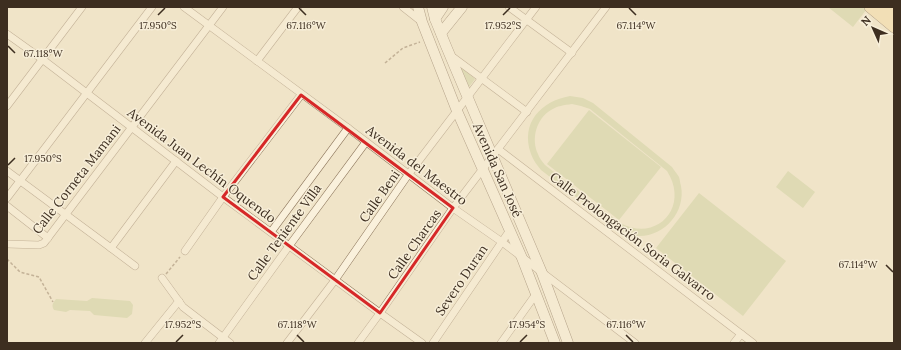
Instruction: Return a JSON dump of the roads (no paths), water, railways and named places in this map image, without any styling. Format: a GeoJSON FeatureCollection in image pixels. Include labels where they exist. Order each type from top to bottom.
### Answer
{"type":"FeatureCollection","features":[{"type":"Feature","properties":{"kind":"main road"},"geometry":{"type":"LineString","coordinates":[[870,7],[894,27]]}},
{"type":"Feature","properties":{"kind":"main road"},"geometry":{"type":"LineString","coordinates":[[885,7],[894,14]]}},
{"type":"Feature","properties":{"kind":"street"},"geometry":{"type":"LineString","coordinates":[[7,106],[82,7]]}},
{"type":"Feature","properties":{"kind":"street"},"geometry":{"type":"LineString","coordinates":[[7,198],[152,7]]}},
{"type":"Feature","properties":{"kind":"street","name":"Avenida del Maestro"},"geometry":{"type":"LineString","coordinates":[[184,7],[301,95],[348,128],[453,208],[502,242],[635,343]]}},
{"type":"Feature","properties":{"kind":"street","name":"Calle Corneta Mamani"},"geometry":{"type":"LineString","coordinates":[[7,244],[39,245],[44,243],[223,7]]}},
{"type":"Feature","properties":{"kind":"street"},"geometry":{"type":"LineString","coordinates":[[257,61],[298,7]]}},
{"type":"Feature","properties":{"kind":"street"},"geometry":{"type":"LineString","coordinates":[[403,7],[422,22],[435,19],[452,19]]}},
{"type":"Feature","properties":{"kind":"street","name":"Avenida San José"},"geometry":{"type":"LineString","coordinates":[[418,7],[429,41],[457,111],[484,169],[522,258],[555,343]]}},
{"type":"Feature","properties":{"kind":"street","name":"Avenida San José"},"geometry":{"type":"LineString","coordinates":[[432,7],[435,19],[467,97],[495,153],[568,343]]}},
{"type":"Feature","properties":{"kind":"street"},"geometry":{"type":"LineString","coordinates":[[435,19],[443,7]]}},
{"type":"Feature","properties":{"kind":"street"},"geometry":{"type":"LineString","coordinates":[[441,33],[462,7]]}},
{"type":"Feature","properties":{"kind":"street"},"geometry":{"type":"LineString","coordinates":[[509,7],[572,53]]}},
{"type":"Feature","properties":{"kind":"street","name":"Calle Beni"},"geometry":{"type":"LineString","coordinates":[[287,343],[335,280],[408,174],[536,7]]}},
{"type":"Feature","properties":{"kind":"street","name":"Calle Charcas"},"geometry":{"type":"LineString","coordinates":[[358,343],[380,314],[453,208],[606,7]]}},
{"type":"Feature","properties":{"kind":"street","name":"Avenida Juan Lechín Oquendo"},"geometry":{"type":"LineString","coordinates":[[7,34],[380,314],[422,343]]}},
{"type":"Feature","properties":{"kind":"street"},"geometry":{"type":"LineString","coordinates":[[449,54],[527,112]]}},
{"type":"Feature","properties":{"kind":"street"},"geometry":{"type":"LineString","coordinates":[[186,251],[223,197],[301,95]]}},
{"type":"Feature","properties":{"kind":"street","name":"Calle Teniente Villa"},"geometry":{"type":"LineString","coordinates":[[271,232],[348,128]]}},
{"type":"Feature","properties":{"kind":"street","name":"Calle Teniente Villa"},"geometry":{"type":"LineString","coordinates":[[221,341],[366,142]]}},
{"type":"Feature","properties":{"kind":"street","name":"Calle Prolongación Soria Galvarro"},"geometry":{"type":"LineString","coordinates":[[495,153],[753,343]]}},
{"type":"Feature","properties":{"kind":"street"},"geometry":{"type":"LineString","coordinates":[[111,248],[176,161]]}},
{"type":"Feature","properties":{"kind":"street"},"geometry":{"type":"LineString","coordinates":[[7,171],[135,266]]}},
{"type":"Feature","properties":{"kind":"street"},"geometry":{"type":"LineString","coordinates":[[7,206],[48,238]]}},
{"type":"Feature","properties":{"kind":"street","name":"Severo Duran"},"geometry":{"type":"LineString","coordinates":[[433,343],[510,230]]}},
{"type":"Feature","properties":{"kind":"street"},"geometry":{"type":"LineString","coordinates":[[162,278],[183,307],[221,341],[230,343]]}},
{"type":"Feature","properties":{"kind":"street"},"geometry":{"type":"LineString","coordinates":[[501,343],[536,294]]}},
{"type":"Feature","properties":{"kind":"street"},"geometry":{"type":"LineString","coordinates":[[145,343],[179,301]]}},
{"type":"Feature","properties":{"kind":"street"},"geometry":{"type":"LineString","coordinates":[[734,343],[741,334]]}}]}
